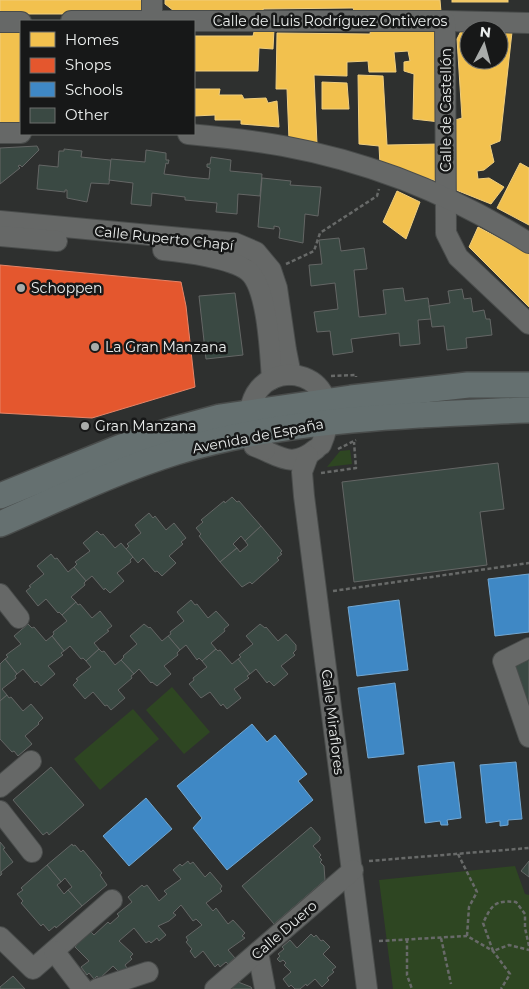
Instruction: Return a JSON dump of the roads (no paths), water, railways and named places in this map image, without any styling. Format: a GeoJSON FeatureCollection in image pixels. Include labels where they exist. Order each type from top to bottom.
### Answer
{"type":"FeatureCollection","features":[{"type":"Feature","properties":{"kind":"main road","name":"Avenida de España"},"geometry":{"type":"LineString","coordinates":[[332,421],[468,385],[529,385]]}},
{"type":"Feature","properties":{"kind":"main road","name":"Avenida de España"},"geometry":{"type":"LineString","coordinates":[[0,496],[121,447],[172,430],[250,430],[332,421],[529,410]]}},
{"type":"Feature","properties":{"kind":"main road","name":"Avenida de España"},"geometry":{"type":"LineString","coordinates":[[0,524],[129,468],[250,430]]}},
{"type":"Feature","properties":{"kind":"street"},"geometry":{"type":"LineString","coordinates":[[152,0],[152,20]]}},
{"type":"Feature","properties":{"kind":"street","name":"Calle de Luis Rodríguez Ontiveros"},"geometry":{"type":"LineString","coordinates":[[195,21],[529,23]]}},
{"type":"Feature","properties":{"kind":"street","name":"Calle de Castellón"},"geometry":{"type":"LineString","coordinates":[[445,21],[446,233],[458,257],[529,324]]}},
{"type":"Feature","properties":{"kind":"street"},"geometry":{"type":"LineString","coordinates":[[0,22],[20,22]]}},
{"type":"Feature","properties":{"kind":"street"},"geometry":{"type":"LineString","coordinates":[[0,133],[20,133]]}},
{"type":"Feature","properties":{"kind":"street"},"geometry":{"type":"LineString","coordinates":[[195,135],[283,146],[344,160],[384,173],[447,198],[529,243]]}},
{"type":"Feature","properties":{"kind":"street","name":"Calle Ruperto Chapí"},"geometry":{"type":"LineString","coordinates":[[0,221],[235,243],[256,252],[271,270],[277,288],[286,350],[282,377]]}},
{"type":"Feature","properties":{"kind":"street","name":"Calle Ruperto Chapí"},"geometry":{"type":"LineString","coordinates":[[0,236],[185,252],[225,261],[249,272],[259,288],[264,305],[270,352],[282,377]]}},
{"type":"Feature","properties":{"kind":"street"},"geometry":{"type":"LineString","coordinates":[[282,377],[306,377],[332,421],[294,460],[250,430],[258,389],[282,377]]}},
{"type":"Feature","properties":{"kind":"street","name":"Calle Miraflores"},"geometry":{"type":"LineString","coordinates":[[332,421],[302,472],[367,989]]}},
{"type":"Feature","properties":{"kind":"street"},"geometry":{"type":"LineString","coordinates":[[250,430],[294,472],[304,496]]}},
{"type":"Feature","properties":{"kind":"street"},"geometry":{"type":"LineString","coordinates":[[0,594],[19,618]]}},
{"type":"Feature","properties":{"kind":"street"},"geometry":{"type":"LineString","coordinates":[[529,648],[503,661],[529,737]]}},
{"type":"Feature","properties":{"kind":"street"},"geometry":{"type":"LineString","coordinates":[[0,787],[31,761]]}},
{"type":"Feature","properties":{"kind":"street"},"geometry":{"type":"LineString","coordinates":[[0,811],[32,852]]}},
{"type":"Feature","properties":{"kind":"street","name":"Calle Duero"},"geometry":{"type":"LineString","coordinates":[[215,989],[352,866]]}},
{"type":"Feature","properties":{"kind":"street"},"geometry":{"type":"LineString","coordinates":[[0,937],[33,970],[112,900]]}},
{"type":"Feature","properties":{"kind":"street"},"geometry":{"type":"LineString","coordinates":[[54,951],[83,989]]}},
{"type":"Feature","properties":{"kind":"street"},"geometry":{"type":"LineString","coordinates":[[258,952],[265,989]]}},
{"type":"Feature","properties":{"kind":"street"},"geometry":{"type":"LineString","coordinates":[[97,989],[148,972]]}},
{"type":"Feature","properties":{"kind":"place","name":"Schoppen"},"geometry":{"type":"Point","coordinates":[21,288]}},
{"type":"Feature","properties":{"kind":"place","name":"La Gran Manzana"},"geometry":{"type":"Point","coordinates":[95,347]}},
{"type":"Feature","properties":{"kind":"place","name":"Gran Manzana"},"geometry":{"type":"Point","coordinates":[85,426]}}]}
